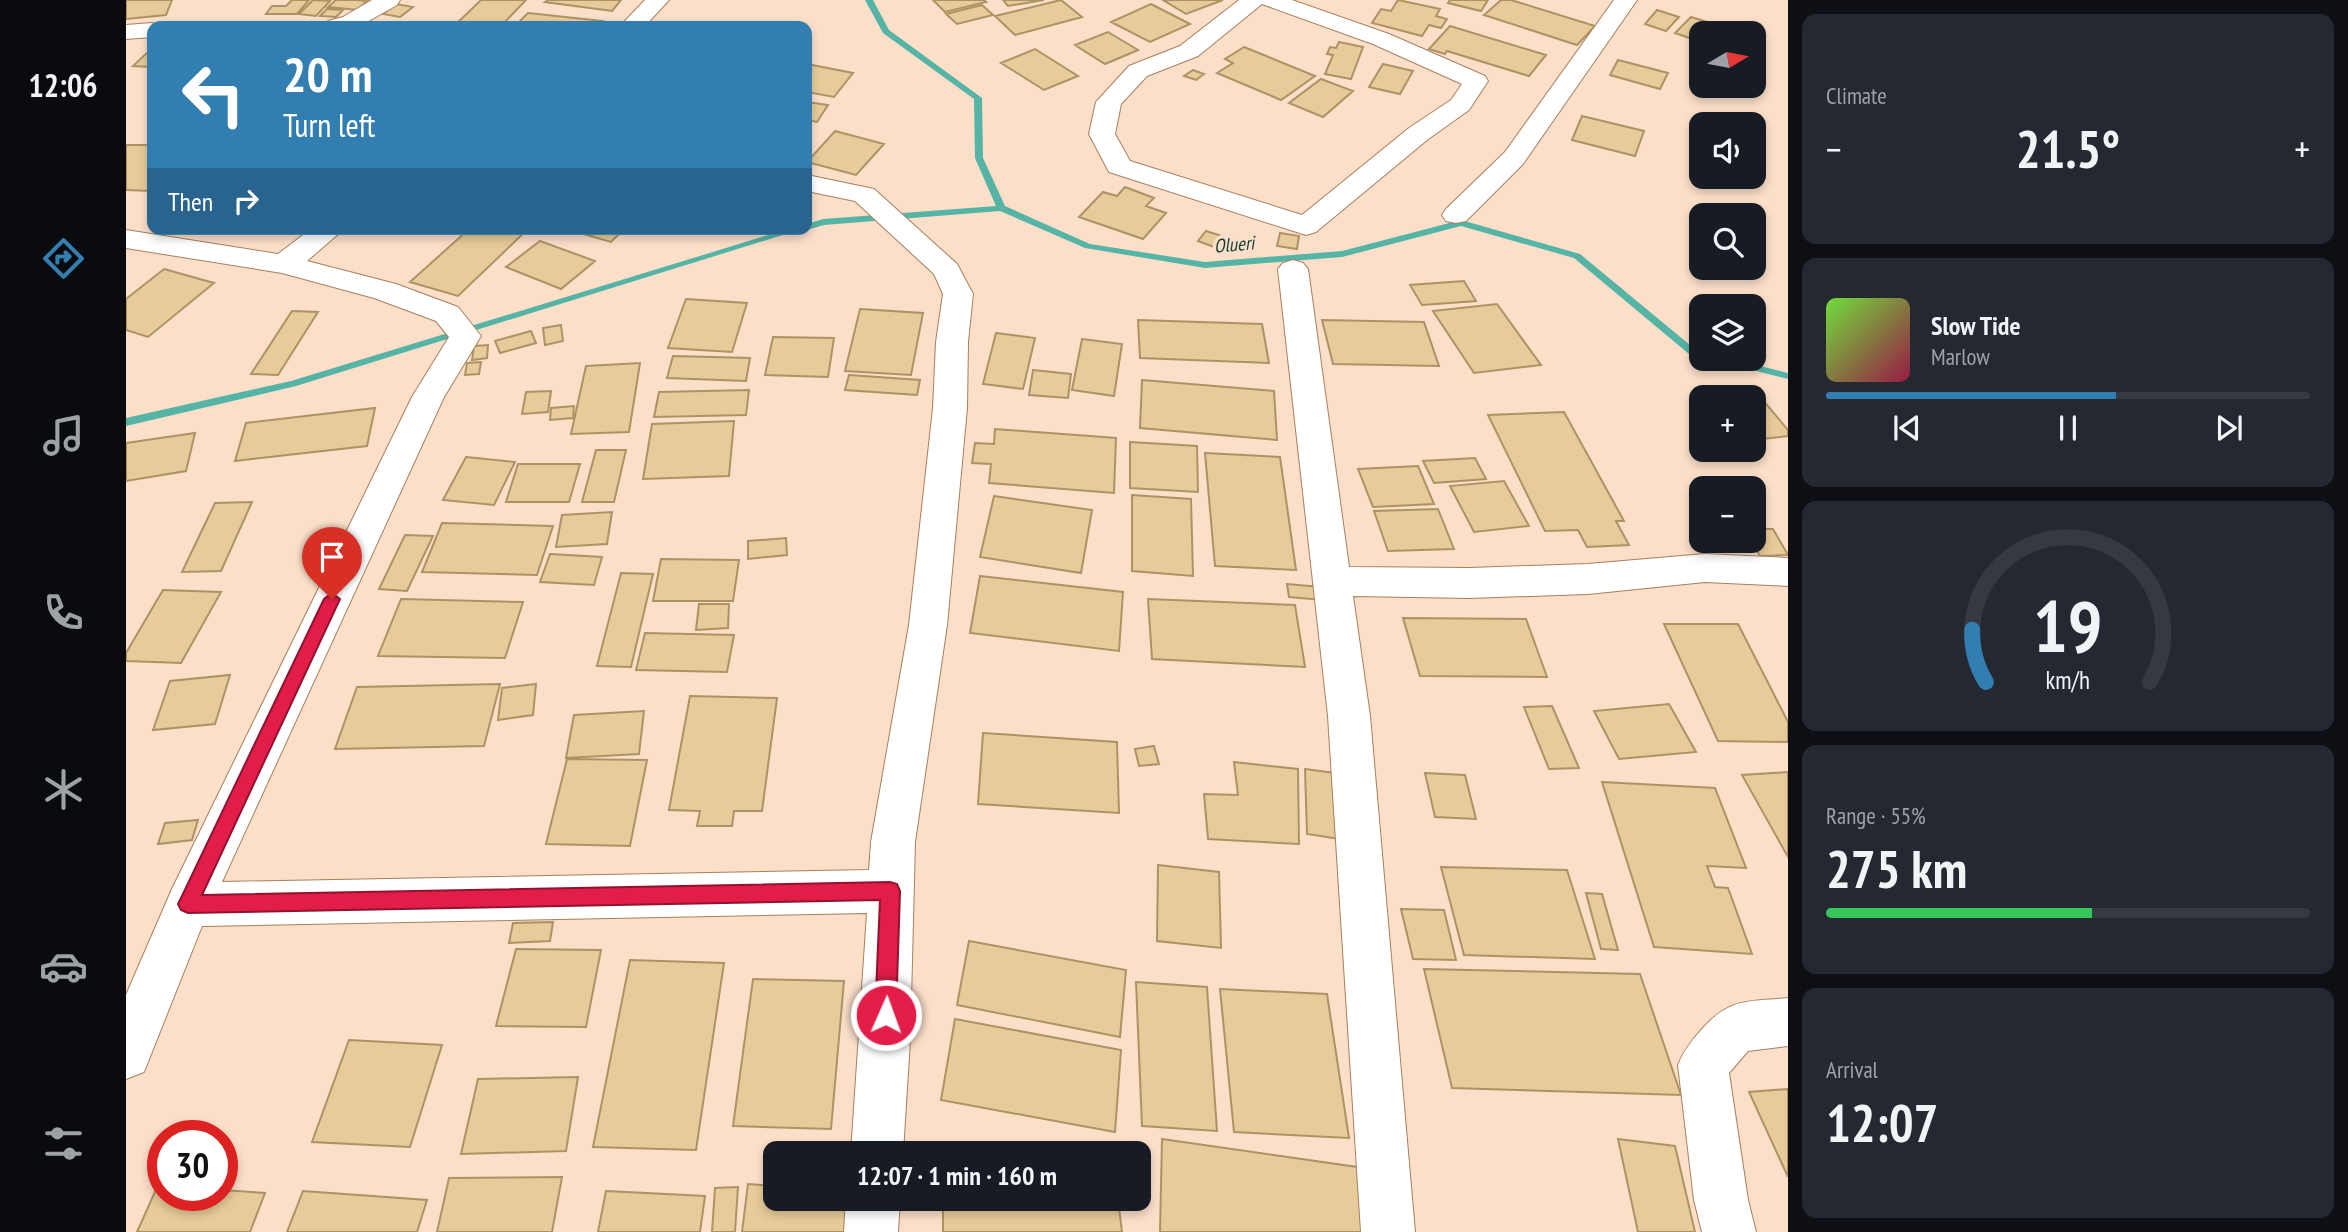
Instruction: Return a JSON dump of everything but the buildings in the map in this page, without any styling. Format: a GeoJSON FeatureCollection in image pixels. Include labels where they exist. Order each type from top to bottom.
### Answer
{"type":"FeatureCollection","features":[{"type":"Feature","properties":{"kind":"street"},"geometry":{"type":"LineString","coordinates":[[353,21],[389,0]]}},
{"type":"Feature","properties":{"kind":"street"},"geometry":{"type":"LineString","coordinates":[[637,21],[658,0]]}},
{"type":"Feature","properties":{"kind":"street"},"geometry":{"type":"LineString","coordinates":[[1253,0],[1189,51],[1138,71],[1109,102],[1102,134],[1119,166],[1306,226],[1418,134],[1460,105],[1476,80],[1381,39],[1270,0]]}},
{"type":"Feature","properties":{"kind":"street"},"geometry":{"type":"LineString","coordinates":[[1300,0],[1316,0]]}},
{"type":"Feature","properties":{"kind":"street"},"geometry":{"type":"LineString","coordinates":[[1456,215],[1514,158],[1626,0]]}},
{"type":"Feature","properties":{"kind":"street"},"geometry":{"type":"LineString","coordinates":[[126,32],[147,30]]}},
{"type":"Feature","properties":{"kind":"street"},"geometry":{"type":"LineString","coordinates":[[812,184],[864,195],[947,270],[958,294],[952,342],[950,408],[928,625],[892,842],[878,1141]]}},
{"type":"Feature","properties":{"kind":"street"},"geometry":{"type":"LineString","coordinates":[[284,264],[322,235]]}},
{"type":"Feature","properties":{"kind":"street"},"geometry":{"type":"LineString","coordinates":[[126,239],[284,264],[385,291],[447,314],[465,336],[428,397],[188,904],[126,1054]]}},
{"type":"Feature","properties":{"kind":"street"},"geometry":{"type":"LineString","coordinates":[[1293,270],[1349,716],[1388,1232]]}},
{"type":"Feature","properties":{"kind":"street"},"geometry":{"type":"LineString","coordinates":[[1333,581],[1469,583],[1588,579],[1705,568],[1788,572]]}},
{"type":"Feature","properties":{"kind":"street"},"geometry":{"type":"LineString","coordinates":[[188,904],[890,891]]}},
{"type":"Feature","properties":{"kind":"street"},"geometry":{"type":"LineString","coordinates":[[1729,1232],[1721,1200],[1703,1065],[1736,1028],[1788,1022]]}},
{"type":"Feature","properties":{"kind":"street"},"geometry":{"type":"LineString","coordinates":[[871,1232],[872,1211]]}},
{"type":"Feature","properties":{"kind":"waterway","name":"Olueri"},"geometry":{"type":"LineString","coordinates":[[869,0],[886,31],[978,98],[979,158],[1001,208]]}},
{"type":"Feature","properties":{"kind":"waterway"},"geometry":{"type":"LineString","coordinates":[[812,225],[823,222],[1001,208]]}},
{"type":"Feature","properties":{"kind":"waterway","name":"Olueri"},"geometry":{"type":"LineString","coordinates":[[1001,208],[1088,246],[1205,265],[1342,254],[1461,223],[1577,256],[1689,349]]}},
{"type":"Feature","properties":{"kind":"waterway"},"geometry":{"type":"LineString","coordinates":[[126,422],[292,384],[778,235]]}},
{"type":"Feature","properties":{"kind":"waterway","name":"Olueri"},"geometry":{"type":"LineString","coordinates":[[1766,370],[1788,376]]}},
{"type":"Feature","properties":{"kind":"route"},"geometry":{"type":"LineString","coordinates":[[332,599],[188,904],[748,891],[890,891],[886,1015]]}}]}
